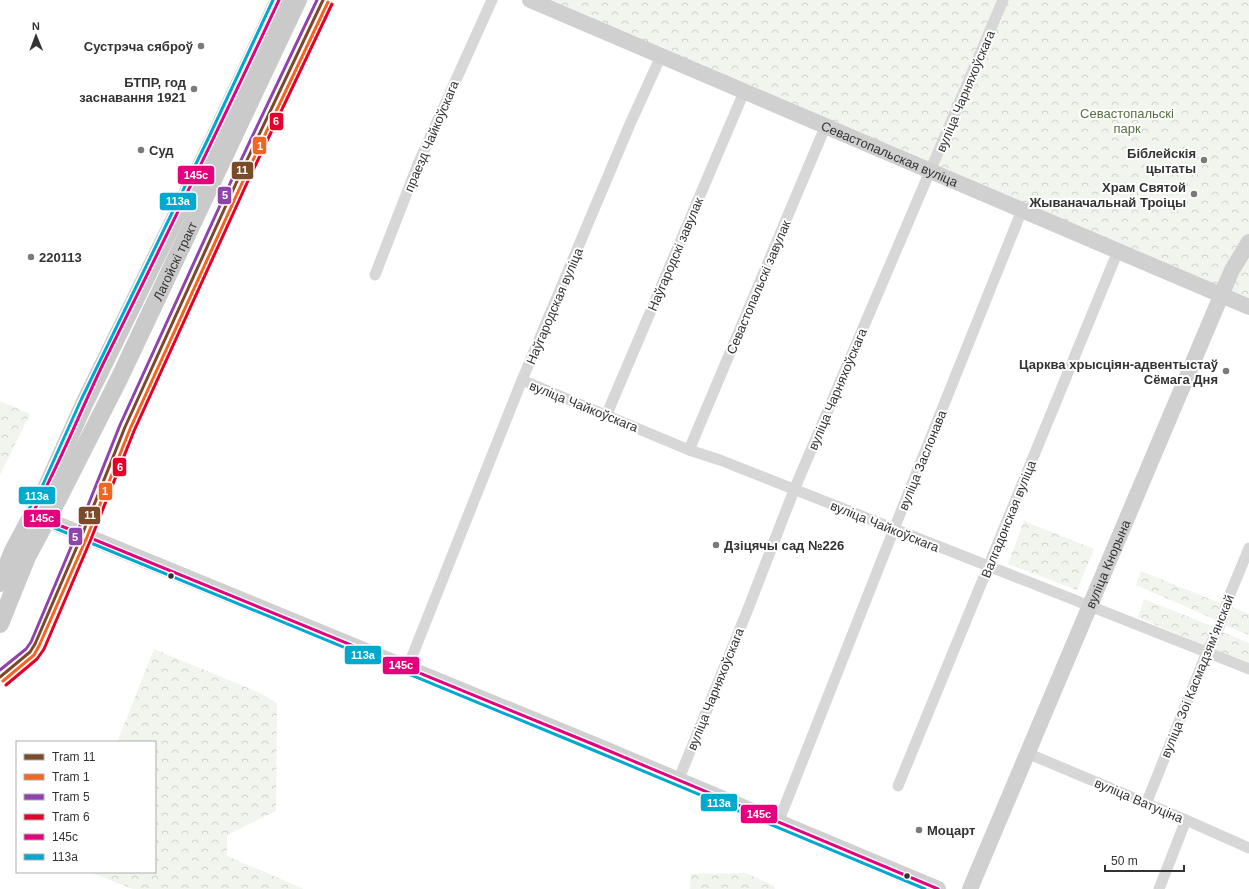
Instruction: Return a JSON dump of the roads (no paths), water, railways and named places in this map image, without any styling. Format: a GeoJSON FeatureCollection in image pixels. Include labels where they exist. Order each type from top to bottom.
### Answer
{"type":"FeatureCollection","features":[{"type":"Feature","properties":{"kind":"main road","name":"Лагойскі тракт"},"geometry":{"type":"LineString","coordinates":[[39,517],[44,492],[85,402],[196,176],[279,0]]}},
{"type":"Feature","properties":{"kind":"main road","name":"Лагойскі тракт"},"geometry":{"type":"LineString","coordinates":[[39,517],[59,497],[119,379],[298,0]]}},
{"type":"Feature","properties":{"kind":"main road","name":"Севастопальская вуліца"},"geometry":{"type":"LineString","coordinates":[[530,0],[744,92],[826,125],[1249,307]]}},
{"type":"Feature","properties":{"kind":"main road","name":"вуліца Кнорына"},"geometry":{"type":"LineString","coordinates":[[970,889],[1221,295],[1232,270],[1249,242]]}},
{"type":"Feature","properties":{"kind":"main road"},"geometry":{"type":"LineString","coordinates":[[0,583],[13,551],[39,517]]}},
{"type":"Feature","properties":{"kind":"main road"},"geometry":{"type":"LineString","coordinates":[[0,624],[26,557],[39,517]]}},
{"type":"Feature","properties":{"kind":"main road"},"geometry":{"type":"LineString","coordinates":[[39,517],[938,889]]}},
{"type":"Feature","properties":{"kind":"street","name":"праезд Чайкоўскага"},"geometry":{"type":"LineString","coordinates":[[374,275],[418,164],[492,0]]}},
{"type":"Feature","properties":{"kind":"street","name":"вуліца Чарняхоўскага"},"geometry":{"type":"LineString","coordinates":[[678,781],[748,610],[794,490],[1004,0]]}},
{"type":"Feature","properties":{"kind":"street","name":"Наўгародская вуліца"},"geometry":{"type":"LineString","coordinates":[[407,669],[522,380],[630,124],[661,56]]}},
{"type":"Feature","properties":{"kind":"street","name":"Наўгародскі завулак"},"geometry":{"type":"LineString","coordinates":[[606,416],[744,92]]}},
{"type":"Feature","properties":{"kind":"street","name":"Севастопальскі завулак"},"geometry":{"type":"LineString","coordinates":[[690,450],[826,125]]}},
{"type":"Feature","properties":{"kind":"street","name":"вуліца Заслонава"},"geometry":{"type":"LineString","coordinates":[[778,822],[1022,210]]}},
{"type":"Feature","properties":{"kind":"street","name":"Валгадонская вуліца"},"geometry":{"type":"LineString","coordinates":[[898,786],[1118,251]]}},
{"type":"Feature","properties":{"kind":"street","name":"вуліца Чайкоўскага"},"geometry":{"type":"LineString","coordinates":[[522,380],[606,416],[674,442],[690,450],[720,460],[1249,669]]}},
{"type":"Feature","properties":{"kind":"street","name":"вуліца Зоі Касмадзямʼянскай"},"geometry":{"type":"LineString","coordinates":[[1146,804],[1207,652],[1219,627],[1230,594],[1249,548]]}},
{"type":"Feature","properties":{"kind":"street","name":"вуліца Ватуціна"},"geometry":{"type":"LineString","coordinates":[[1027,753],[1249,848]]}},
{"type":"Feature","properties":{"kind":"street"},"geometry":{"type":"LineString","coordinates":[[1159,889],[1186,820]]}},
{"type":"Feature","properties":{"kind":"tram line","name":"5"},"geometry":{"type":"LineString","coordinates":[[0,670],[26,649],[31,642],[120,425],[233,177],[317,0]]}},
{"type":"Feature","properties":{"kind":"tram line","name":"11"},"geometry":{"type":"LineString","coordinates":[[0,677],[30,652],[35,644],[82,535],[125,427],[238,179],[323,0]]}},
{"type":"Feature","properties":{"kind":"tram line","name":"1"},"geometry":{"type":"LineString","coordinates":[[3,681],[34,655],[39,646],[87,537],[130,429],[243,181],[328,2]]}},
{"type":"Feature","properties":{"kind":"tram line","name":"6"},"geometry":{"type":"LineString","coordinates":[[6,685],[37,659],[44,649],[91,539],[134,431],[247,183],[332,4]]}},
{"type":"Feature","properties":{"kind":"place","name":"Сустрэча сяброў"},"geometry":{"type":"Point","coordinates":[201,46]}},
{"type":"Feature","properties":{"kind":"place","name":"БТПР, год заснавання 1921"},"geometry":{"type":"Point","coordinates":[194,89]}},
{"type":"Feature","properties":{"kind":"place","name":"Суд"},"geometry":{"type":"Point","coordinates":[141,150]}},
{"type":"Feature","properties":{"kind":"place","name":"Біблейскія цытаты"},"geometry":{"type":"Point","coordinates":[1204,160]}},
{"type":"Feature","properties":{"kind":"place","name":"Храм Святой Жываначальнай Троіцы"},"geometry":{"type":"Point","coordinates":[1194,194]}},
{"type":"Feature","properties":{"kind":"place","name":"220113"},"geometry":{"type":"Point","coordinates":[31,257]}},
{"type":"Feature","properties":{"kind":"place","name":"Царква хрысціян-адвентыстаў Сёмага Дня"},"geometry":{"type":"Point","coordinates":[1226,371]}},
{"type":"Feature","properties":{"kind":"place","name":"Дзіцячы сад №226"},"geometry":{"type":"Point","coordinates":[716,545]}},
{"type":"Feature","properties":{"kind":"place","name":"Моцарт"},"geometry":{"type":"Point","coordinates":[919,830]}},
{"type":"Feature","properties":{"kind":"park label","name":"Севастопальскі парк"},"geometry":{"type":"Point","coordinates":[1127,120]}}]}
